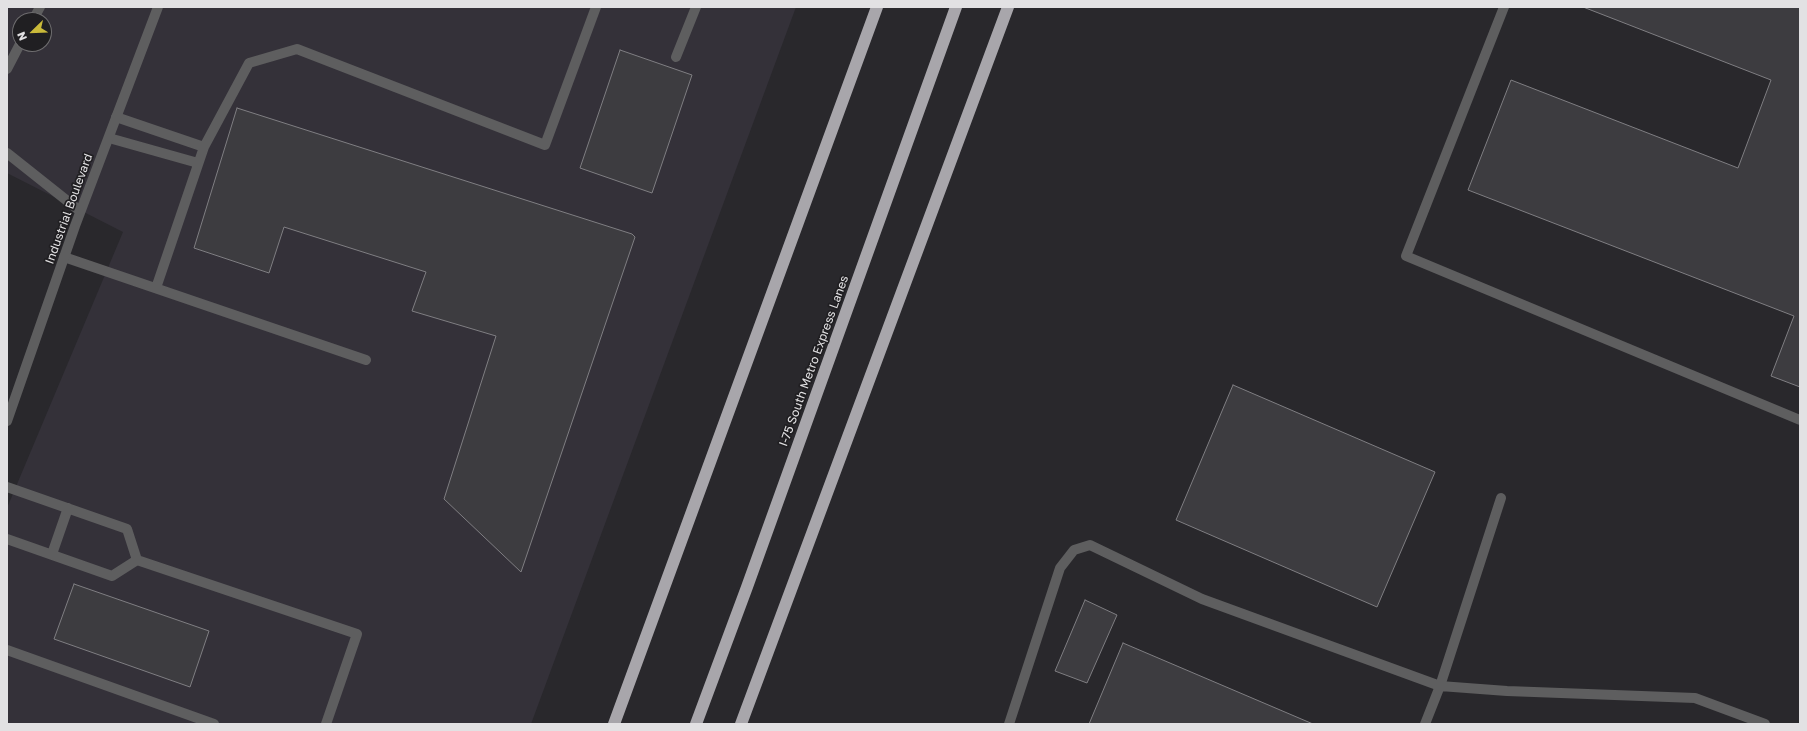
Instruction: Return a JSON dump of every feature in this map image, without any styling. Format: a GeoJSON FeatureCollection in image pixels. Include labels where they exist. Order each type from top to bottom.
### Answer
{"type":"FeatureCollection","features":[{"type":"Feature","properties":{"kind":"highway"},"geometry":{"type":"LineString","coordinates":[[614,724],[877,7]]}},
{"type":"Feature","properties":{"kind":"highway","name":"I-75 South Metro Express Lanes"},"geometry":{"type":"LineString","coordinates":[[696,724],[750,579],[956,7]]}},
{"type":"Feature","properties":{"kind":"highway"},"geometry":{"type":"LineString","coordinates":[[741,724],[1008,7]]}},
{"type":"Feature","properties":{"kind":"street","name":"Industrial Boulevard"},"geometry":{"type":"LineString","coordinates":[[7,421],[80,211],[158,7]]}},
{"type":"Feature","properties":{"kind":"street"},"geometry":{"type":"LineString","coordinates":[[156,288],[204,147],[250,63],[297,49],[545,145],[596,7]]}},
{"type":"Feature","properties":{"kind":"street"},"geometry":{"type":"LineString","coordinates":[[676,57],[696,7]]}},
{"type":"Feature","properties":{"kind":"street"},"geometry":{"type":"LineString","coordinates":[[1504,7],[1406,256],[1800,420]]}},
{"type":"Feature","properties":{"kind":"street"},"geometry":{"type":"LineString","coordinates":[[7,69],[16,52]]}},
{"type":"Feature","properties":{"kind":"street"},"geometry":{"type":"LineString","coordinates":[[116,117],[204,147]]}},
{"type":"Feature","properties":{"kind":"street"},"geometry":{"type":"LineString","coordinates":[[109,138],[198,163]]}},
{"type":"Feature","properties":{"kind":"street"},"geometry":{"type":"LineString","coordinates":[[7,153],[80,211]]}},
{"type":"Feature","properties":{"kind":"street"},"geometry":{"type":"LineString","coordinates":[[64,257],[366,360]]}},
{"type":"Feature","properties":{"kind":"street"},"geometry":{"type":"LineString","coordinates":[[7,487],[128,529],[137,560]]}},
{"type":"Feature","properties":{"kind":"street"},"geometry":{"type":"LineString","coordinates":[[1425,724],[1440,686],[1500,498]]}},
{"type":"Feature","properties":{"kind":"street"},"geometry":{"type":"LineString","coordinates":[[52,554],[68,508]]}},
{"type":"Feature","properties":{"kind":"street"},"geometry":{"type":"LineString","coordinates":[[7,539],[112,576],[137,560]]}},
{"type":"Feature","properties":{"kind":"street"},"geometry":{"type":"LineString","coordinates":[[1009,724],[1060,568],[1074,550],[1090,545],[1202,599],[1440,686],[1507,692],[1695,698],[1765,724]]}},
{"type":"Feature","properties":{"kind":"street"},"geometry":{"type":"LineString","coordinates":[[137,560],[356,634],[326,724]]}},
{"type":"Feature","properties":{"kind":"street"},"geometry":{"type":"LineString","coordinates":[[7,650],[214,724]]}},
{"type":"Feature","properties":{"kind":"shaded area"},"geometry":{"type":"Polygon","coordinates":[[[7,7],[796,7],[531,724],[7,724],[7,508],[123,232],[7,173],[7,7]]]}},
{"type":"Feature","properties":{"kind":"building"},"geometry":{"type":"Polygon","coordinates":[[[1583,7],[1800,7],[1800,387],[1771,376],[1794,316],[1468,190],[1511,80],[1738,168],[1771,80],[1583,7]]]}},
{"type":"Feature","properties":{"kind":"building"},"geometry":{"type":"Polygon","coordinates":[[[620,50],[692,75],[652,193],[580,168],[620,50]]]}},
{"type":"Feature","properties":{"kind":"building"},"geometry":{"type":"Polygon","coordinates":[[[237,108],[632,234],[635,237],[521,572],[444,499],[496,336],[412,311],[426,272],[284,227],[269,273],[194,248],[237,108]]]}},
{"type":"Feature","properties":{"kind":"building"},"geometry":{"type":"Polygon","coordinates":[[[1233,385],[1435,472],[1377,607],[1176,520],[1233,385]]]}},
{"type":"Feature","properties":{"kind":"building"},"geometry":{"type":"Polygon","coordinates":[[[74,584],[209,631],[190,687],[54,639],[74,584]]]}},
{"type":"Feature","properties":{"kind":"building"},"geometry":{"type":"Polygon","coordinates":[[[1085,600],[1117,615],[1087,683],[1055,671],[1085,600]]]}},
{"type":"Feature","properties":{"kind":"building"},"geometry":{"type":"Polygon","coordinates":[[[1123,643],[1313,724],[1089,724],[1123,643]]]}}]}
